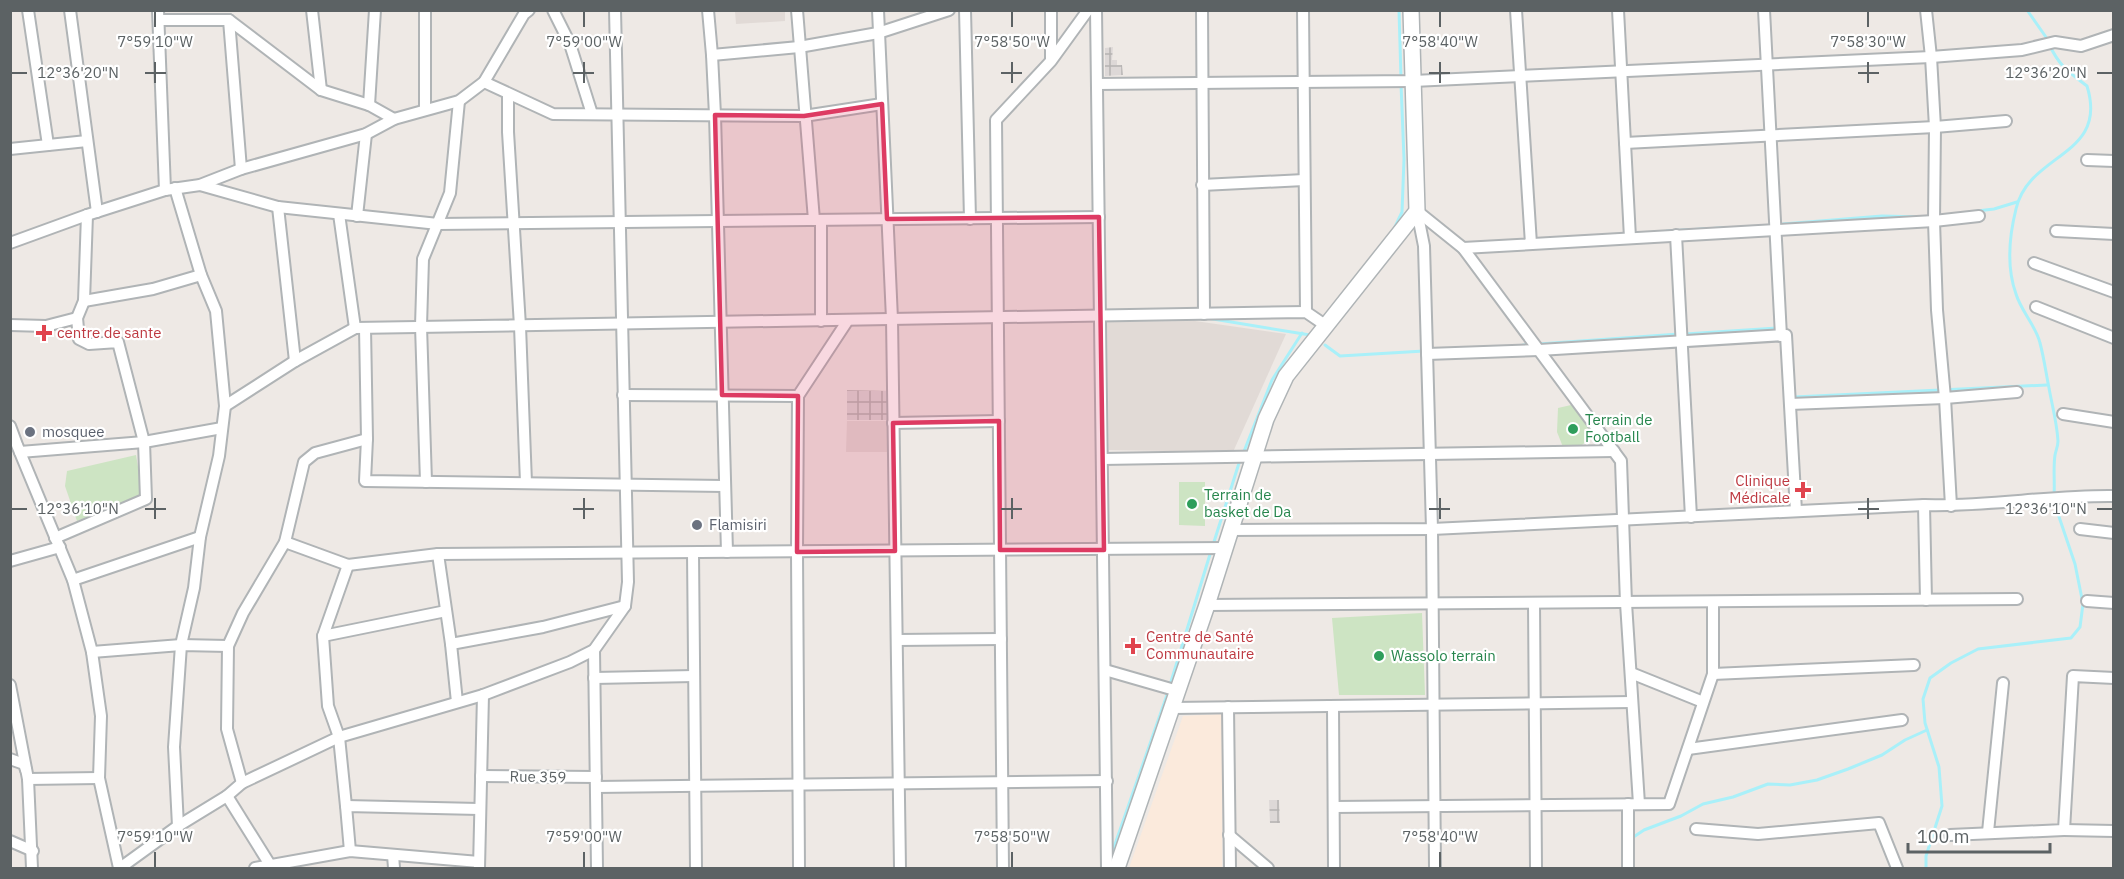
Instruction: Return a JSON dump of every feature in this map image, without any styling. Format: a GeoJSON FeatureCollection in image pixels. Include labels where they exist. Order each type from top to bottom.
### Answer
{"type":"FeatureCollection","features":[{"type":"Feature","properties":{"kind":"street"},"geometry":{"type":"LineString","coordinates":[[28,10],[48,145]]}},
{"type":"Feature","properties":{"kind":"street"},"geometry":{"type":"LineString","coordinates":[[10,561],[58,542],[146,500],[144,442],[118,342],[89,344],[79,339],[77,318],[84,301],[92,213],[87,141],[70,10]]}},
{"type":"Feature","properties":{"kind":"street"},"geometry":{"type":"LineString","coordinates":[[312,10],[321,90]]}},
{"type":"Feature","properties":{"kind":"street"},"geometry":{"type":"LineString","coordinates":[[369,105],[375,10]]}},
{"type":"Feature","properties":{"kind":"street"},"geometry":{"type":"LineString","coordinates":[[425,10],[425,110]]}},
{"type":"Feature","properties":{"kind":"street"},"geometry":{"type":"LineString","coordinates":[[553,10],[570,44],[592,114]]}},
{"type":"Feature","properties":{"kind":"street"},"geometry":{"type":"LineString","coordinates":[[10,426],[73,580],[92,652],[101,716],[99,778],[119,868],[178,826],[227,796],[242,783],[339,737],[483,694],[554,669],[594,650],[625,606],[628,582],[615,10]]}},
{"type":"Feature","properties":{"kind":"street"},"geometry":{"type":"LineString","coordinates":[[708,10],[715,115],[727,552]]}},
{"type":"Feature","properties":{"kind":"street"},"geometry":{"type":"LineString","coordinates":[[797,10],[804,116],[818,220],[821,321]]}},
{"type":"Feature","properties":{"kind":"street"},"geometry":{"type":"LineString","coordinates":[[878,10],[892,319],[900,868]]}},
{"type":"Feature","properties":{"kind":"street"},"geometry":{"type":"LineString","coordinates":[[712,55],[799,47],[878,33],[949,10]]}},
{"type":"Feature","properties":{"kind":"street"},"geometry":{"type":"LineString","coordinates":[[965,10],[970,219]]}},
{"type":"Feature","properties":{"kind":"street"},"geometry":{"type":"LineString","coordinates":[[1051,10],[1051,61]]}},
{"type":"Feature","properties":{"kind":"street"},"geometry":{"type":"LineString","coordinates":[[1003,868],[996,120],[1051,61],[1089,10]]}},
{"type":"Feature","properties":{"kind":"street"},"geometry":{"type":"LineString","coordinates":[[1096,10],[1107,868]]}},
{"type":"Feature","properties":{"kind":"street"},"geometry":{"type":"LineString","coordinates":[[1202,10],[1204,314]]}},
{"type":"Feature","properties":{"kind":"street"},"geometry":{"type":"LineString","coordinates":[[1303,10],[1306,312]]}},
{"type":"Feature","properties":{"kind":"street"},"geometry":{"type":"LineString","coordinates":[[1411,10],[1417,211],[1424,246],[1430,453],[1435,868]]}},
{"type":"Feature","properties":{"kind":"street"},"geometry":{"type":"LineString","coordinates":[[1516,10],[1531,244]]}},
{"type":"Feature","properties":{"kind":"street"},"geometry":{"type":"LineString","coordinates":[[1618,10],[1630,238]]}},
{"type":"Feature","properties":{"kind":"street"},"geometry":{"type":"LineString","coordinates":[[1764,10],[1781,336]]}},
{"type":"Feature","properties":{"kind":"street"},"geometry":{"type":"LineString","coordinates":[[1926,10],[1935,127],[1934,221],[1937,310],[1951,506]]}},
{"type":"Feature","properties":{"kind":"street"},"geometry":{"type":"LineString","coordinates":[[10,243],[92,213],[170,189],[200,185],[241,169],[366,134],[394,119],[459,101],[483,82],[525,12]]}},
{"type":"Feature","properties":{"kind":"street"},"geometry":{"type":"LineString","coordinates":[[178,826],[174,747],[181,645],[194,588],[200,537],[219,456],[225,406],[216,311],[170,189],[158,16],[229,20],[321,90],[369,105],[394,119]]}},
{"type":"Feature","properties":{"kind":"street"},"geometry":{"type":"LineString","coordinates":[[229,20],[241,169]]}},
{"type":"Feature","properties":{"kind":"street"},"geometry":{"type":"LineString","coordinates":[[1097,84],[1413,81],[1931,57],[2022,50],[2055,42],[2081,46],[2114,35]]}},
{"type":"Feature","properties":{"kind":"street"},"geometry":{"type":"LineString","coordinates":[[483,82],[553,114],[804,116],[882,104]]}},
{"type":"Feature","properties":{"kind":"street"},"geometry":{"type":"LineString","coordinates":[[508,95],[526,483]]}},
{"type":"Feature","properties":{"kind":"street"},"geometry":{"type":"LineString","coordinates":[[426,482],[421,326],[423,259],[450,193],[459,101]]}},
{"type":"Feature","properties":{"kind":"street"},"geometry":{"type":"LineString","coordinates":[[1625,143],[1935,127],[2006,121]]}},
{"type":"Feature","properties":{"kind":"street"},"geometry":{"type":"LineString","coordinates":[[357,216],[366,134]]}},
{"type":"Feature","properties":{"kind":"street"},"geometry":{"type":"LineString","coordinates":[[10,148],[87,141]]}},
{"type":"Feature","properties":{"kind":"street"},"geometry":{"type":"LineString","coordinates":[[2087,160],[2114,161]]}},
{"type":"Feature","properties":{"kind":"street"},"geometry":{"type":"LineString","coordinates":[[1202,185],[1304,180]]}},
{"type":"Feature","properties":{"kind":"street"},"geometry":{"type":"LineString","coordinates":[[200,185],[278,207],[438,224],[1099,217]]}},
{"type":"Feature","properties":{"kind":"street"},"geometry":{"type":"LineString","coordinates":[[278,207],[295,361]]}},
{"type":"Feature","properties":{"kind":"street"},"geometry":{"type":"LineString","coordinates":[[1417,211],[1463,248],[1621,460],[1632,702],[1633,804],[1628,868]]}},
{"type":"Feature","properties":{"kind":"street"},"geometry":{"type":"LineString","coordinates":[[1117,868],[1207,605],[1266,419],[1286,376],[1417,211]]}},
{"type":"Feature","properties":{"kind":"street"},"geometry":{"type":"LineString","coordinates":[[339,214],[360,328],[367,439],[365,481],[724,486]]}},
{"type":"Feature","properties":{"kind":"street"},"geometry":{"type":"LineString","coordinates":[[1463,248],[1934,221],[1979,216]]}},
{"type":"Feature","properties":{"kind":"street"},"geometry":{"type":"LineString","coordinates":[[2056,231],[2114,234]]}},
{"type":"Feature","properties":{"kind":"street"},"geometry":{"type":"LineString","coordinates":[[1676,235],[1691,517]]}},
{"type":"Feature","properties":{"kind":"street"},"geometry":{"type":"LineString","coordinates":[[2034,263],[2114,292]]}},
{"type":"Feature","properties":{"kind":"street"},"geometry":{"type":"LineString","coordinates":[[84,301],[153,289],[201,275]]}},
{"type":"Feature","properties":{"kind":"street"},"geometry":{"type":"LineString","coordinates":[[2037,307],[2114,338]]}},
{"type":"Feature","properties":{"kind":"street"},"geometry":{"type":"LineString","coordinates":[[225,406],[295,361],[360,328],[1306,312],[1325,325]]}},
{"type":"Feature","properties":{"kind":"street"},"geometry":{"type":"LineString","coordinates":[[10,325],[46,326],[77,318]]}},
{"type":"Feature","properties":{"kind":"street"},"geometry":{"type":"LineString","coordinates":[[799,868],[798,396],[848,320]]}},
{"type":"Feature","properties":{"kind":"street"},"geometry":{"type":"LineString","coordinates":[[1427,354],[1539,350],[1786,335],[1796,511]]}},
{"type":"Feature","properties":{"kind":"street"},"geometry":{"type":"LineString","coordinates":[[1790,404],[1945,398],[2017,392]]}},
{"type":"Feature","properties":{"kind":"street"},"geometry":{"type":"LineString","coordinates":[[624,395],[798,396]]}},
{"type":"Feature","properties":{"kind":"street"},"geometry":{"type":"LineString","coordinates":[[2063,414],[2114,422]]}},
{"type":"Feature","properties":{"kind":"street"},"geometry":{"type":"LineString","coordinates":[[893,423],[999,421]]}},
{"type":"Feature","properties":{"kind":"street"},"geometry":{"type":"LineString","coordinates":[[20,452],[144,442],[222,428]]}},
{"type":"Feature","properties":{"kind":"street"},"geometry":{"type":"LineString","coordinates":[[242,783],[227,729],[228,646],[243,613],[285,542],[304,462],[315,453],[367,439]]}},
{"type":"Feature","properties":{"kind":"street"},"geometry":{"type":"LineString","coordinates":[[1102,459],[1614,451]]}},
{"type":"Feature","properties":{"kind":"street"},"geometry":{"type":"LineString","coordinates":[[1230,530],[1432,529],[1923,505],[1951,506],[2074,496],[2114,496]]}},
{"type":"Feature","properties":{"kind":"street"},"geometry":{"type":"LineString","coordinates":[[1923,505],[1926,600]]}},
{"type":"Feature","properties":{"kind":"street"},"geometry":{"type":"LineString","coordinates":[[2080,529],[2114,533]]}},
{"type":"Feature","properties":{"kind":"street"},"geometry":{"type":"LineString","coordinates":[[73,580],[200,537]]}},
{"type":"Feature","properties":{"kind":"street"},"geometry":{"type":"LineString","coordinates":[[285,542],[348,565],[438,554],[1225,548]]}},
{"type":"Feature","properties":{"kind":"street"},"geometry":{"type":"LineString","coordinates":[[693,552],[696,868]]}},
{"type":"Feature","properties":{"kind":"street"},"geometry":{"type":"LineString","coordinates":[[438,554],[457,702]]}},
{"type":"Feature","properties":{"kind":"street"},"geometry":{"type":"LineString","coordinates":[[348,565],[323,636],[328,706],[339,737],[350,851]]}},
{"type":"Feature","properties":{"kind":"street"},"geometry":{"type":"LineString","coordinates":[[1207,605],[2017,599]]}},
{"type":"Feature","properties":{"kind":"street"},"geometry":{"type":"LineString","coordinates":[[2087,601],[2114,603]]}},
{"type":"Feature","properties":{"kind":"street"},"geometry":{"type":"LineString","coordinates":[[1334,807],[1670,804],[1713,674],[1713,602]]}},
{"type":"Feature","properties":{"kind":"street"},"geometry":{"type":"LineString","coordinates":[[1534,603],[1536,868]]}},
{"type":"Feature","properties":{"kind":"street"},"geometry":{"type":"LineString","coordinates":[[451,644],[543,627],[625,606]]}},
{"type":"Feature","properties":{"kind":"street"},"geometry":{"type":"LineString","coordinates":[[323,636],[446,611]]}},
{"type":"Feature","properties":{"kind":"street"},"geometry":{"type":"LineString","coordinates":[[897,640],[1001,639]]}},
{"type":"Feature","properties":{"kind":"street"},"geometry":{"type":"LineString","coordinates":[[92,652],[181,645],[228,646]]}},
{"type":"Feature","properties":{"kind":"street"},"geometry":{"type":"LineString","coordinates":[[594,650],[597,868]]}},
{"type":"Feature","properties":{"kind":"street"},"geometry":{"type":"LineString","coordinates":[[1713,674],[1914,665]]}},
{"type":"Feature","properties":{"kind":"street"},"geometry":{"type":"LineString","coordinates":[[1105,670],[1178,691]]}},
{"type":"Feature","properties":{"kind":"street"},"geometry":{"type":"LineString","coordinates":[[1631,673],[1703,702]]}},
{"type":"Feature","properties":{"kind":"street"},"geometry":{"type":"LineString","coordinates":[[594,678],[694,676]]}},
{"type":"Feature","properties":{"kind":"street"},"geometry":{"type":"LineString","coordinates":[[2064,830],[2073,676],[2114,678]]}},
{"type":"Feature","properties":{"kind":"street"},"geometry":{"type":"LineString","coordinates":[[1988,832],[2003,683]]}},
{"type":"Feature","properties":{"kind":"street"},"geometry":{"type":"LineString","coordinates":[[10,685],[28,779],[32,868]]}},
{"type":"Feature","properties":{"kind":"street"},"geometry":{"type":"LineString","coordinates":[[255,868],[271,867],[350,851],[479,865],[483,694]]}},
{"type":"Feature","properties":{"kind":"street"},"geometry":{"type":"LineString","coordinates":[[1172,708],[1632,702]]}},
{"type":"Feature","properties":{"kind":"street"},"geometry":{"type":"LineString","coordinates":[[1334,706],[1334,868]]}},
{"type":"Feature","properties":{"kind":"street"},"geometry":{"type":"LineString","coordinates":[[1228,707],[1230,868]]}},
{"type":"Feature","properties":{"kind":"street"},"geometry":{"type":"LineString","coordinates":[[1688,749],[1902,720]]}},
{"type":"Feature","properties":{"kind":"street"},"geometry":{"type":"LineString","coordinates":[[10,759],[24,764],[28,779]]}},
{"type":"Feature","properties":{"kind":"street","name":"Rue 359"},"geometry":{"type":"LineString","coordinates":[[481,776],[695,787],[1107,781]]}},
{"type":"Feature","properties":{"kind":"street"},"geometry":{"type":"LineString","coordinates":[[28,779],[99,778]]}},
{"type":"Feature","properties":{"kind":"street"},"geometry":{"type":"LineString","coordinates":[[227,796],[271,867]]}},
{"type":"Feature","properties":{"kind":"street"},"geometry":{"type":"LineString","coordinates":[[346,806],[479,809]]}},
{"type":"Feature","properties":{"kind":"street"},"geometry":{"type":"LineString","coordinates":[[1696,829],[1758,834],[1878,823],[1897,868]]}},
{"type":"Feature","properties":{"kind":"street"},"geometry":{"type":"LineString","coordinates":[[1950,835],[2064,830],[2114,831]]}},
{"type":"Feature","properties":{"kind":"street"},"geometry":{"type":"LineString","coordinates":[[1229,835],[1268,868]]}},
{"type":"Feature","properties":{"kind":"street"},"geometry":{"type":"LineString","coordinates":[[10,841],[33,851]]}},
{"type":"Feature","properties":{"kind":"street"},"geometry":{"type":"LineString","coordinates":[[393,855],[394,868]]}},
{"type":"Feature","properties":{"kind":"highlighted area"},"geometry":{"type":"Polygon","coordinates":[[[882,104],[887,219],[1099,217],[1104,550],[1000,550],[999,421],[893,423],[895,551],[797,552],[798,396],[722,395],[715,115],[804,116],[882,104]]]}},
{"type":"Feature","properties":{"kind":"shaded area"},"geometry":{"type":"Polygon","coordinates":[[[735,11],[785,11],[785,21],[736,24],[735,11]]]}},
{"type":"Feature","properties":{"kind":"shaded area"},"geometry":{"type":"Polygon","coordinates":[[[1113,47],[1112,60],[1117,60],[1117,65],[1122,65],[1123,75],[1105,76],[1105,48],[1113,47]]]}},
{"type":"Feature","properties":{"kind":"shaded area"},"geometry":{"type":"Polygon","coordinates":[[[1195,321],[1286,334],[1233,452],[1109,450],[1107,322],[1195,321]]]}},
{"type":"Feature","properties":{"kind":"shaded area"},"geometry":{"type":"Polygon","coordinates":[[[847,390],[889,391],[889,420],[847,420],[847,390]]]}},
{"type":"Feature","properties":{"kind":"shaded area"},"geometry":{"type":"Polygon","coordinates":[[[847,421],[888,421],[888,452],[846,452],[847,421]]]}},
{"type":"Feature","properties":{"kind":"shaded area"},"geometry":{"type":"Polygon","coordinates":[[[1223,714],[1222,868],[1129,868],[1183,716],[1223,714]]]}},
{"type":"Feature","properties":{"kind":"shaded area"},"geometry":{"type":"Polygon","coordinates":[[[1269,800],[1279,800],[1280,823],[1270,823],[1269,800]]]}},
{"type":"Feature","properties":{"kind":"green space","name":"Terrain de Football"},"geometry":{"type":"Polygon","coordinates":[[[1571,405],[1590,426],[1587,441],[1578,448],[1563,447],[1557,432],[1558,408],[1571,405]]]}},
{"type":"Feature","properties":{"kind":"green space"},"geometry":{"type":"Polygon","coordinates":[[[136,455],[143,496],[77,521],[65,486],[67,471],[136,455]]]}},
{"type":"Feature","properties":{"kind":"green space","name":"Terrain de basket de Da"},"geometry":{"type":"Polygon","coordinates":[[[1179,482],[1205,482],[1205,526],[1179,525],[1179,482]]]}},
{"type":"Feature","properties":{"kind":"green space","name":"Wassolo terrain"},"geometry":{"type":"Polygon","coordinates":[[[1422,613],[1425,695],[1339,695],[1332,618],[1422,613]]]}},
{"type":"Feature","properties":{"kind":"waterway"},"geometry":{"type":"LineString","coordinates":[[1399,10],[1401,78]]}},
{"type":"Feature","properties":{"kind":"waterway"},"geometry":{"type":"LineString","coordinates":[[2027,10],[2048,40]]}},
{"type":"Feature","properties":{"kind":"waterway"},"geometry":{"type":"LineString","coordinates":[[2050,46],[2061,64],[2087,86],[2091,109],[2087,127],[2078,141],[2036,176],[2024,190],[2016,209],[2010,262],[2016,294],[2040,343],[2056,421],[2058,441],[2054,460],[2054,496]]}},
{"type":"Feature","properties":{"kind":"waterway"},"geometry":{"type":"LineString","coordinates":[[1394,229],[1402,212],[1404,159],[1401,84]]}},
{"type":"Feature","properties":{"kind":"waterway"},"geometry":{"type":"LineString","coordinates":[[1977,211],[2017,202]]}},
{"type":"Feature","properties":{"kind":"waterway"},"geometry":{"type":"LineString","coordinates":[[1783,224],[1882,216],[1922,217]]}},
{"type":"Feature","properties":{"kind":"waterway"},"geometry":{"type":"LineString","coordinates":[[1667,231],[1722,228]]}},
{"type":"Feature","properties":{"kind":"waterway"},"geometry":{"type":"LineString","coordinates":[[1207,318],[1310,335],[1312,333]]}},
{"type":"Feature","properties":{"kind":"waterway"},"geometry":{"type":"LineString","coordinates":[[1685,334],[1777,328]]}},
{"type":"Feature","properties":{"kind":"waterway"},"geometry":{"type":"LineString","coordinates":[[1243,454],[1272,380],[1302,333]]}},
{"type":"Feature","properties":{"kind":"waterway"},"geometry":{"type":"LineString","coordinates":[[1539,344],[1679,334]]}},
{"type":"Feature","properties":{"kind":"waterway"},"geometry":{"type":"LineString","coordinates":[[1518,346],[1532,344]]}},
{"type":"Feature","properties":{"kind":"waterway"},"geometry":{"type":"LineString","coordinates":[[1325,345],[1340,356],[1424,351]]}},
{"type":"Feature","properties":{"kind":"waterway"},"geometry":{"type":"LineString","coordinates":[[1794,397],[2047,385]]}},
{"type":"Feature","properties":{"kind":"waterway"},"geometry":{"type":"LineString","coordinates":[[1213,545],[1240,460]]}},
{"type":"Feature","properties":{"kind":"waterway"},"geometry":{"type":"LineString","coordinates":[[1926,868],[1926,856],[1942,806],[1939,767],[1925,723],[1923,699],[1930,678],[1951,663],[1978,649],[2071,638],[2080,627],[2083,604],[2075,564],[2054,502]]}},
{"type":"Feature","properties":{"kind":"waterway"},"geometry":{"type":"LineString","coordinates":[[1170,685],[1211,551]]}},
{"type":"Feature","properties":{"kind":"waterway"},"geometry":{"type":"LineString","coordinates":[[1112,853],[1168,692]]}},
{"type":"Feature","properties":{"kind":"waterway"},"geometry":{"type":"LineString","coordinates":[[1632,838],[1644,830],[1681,816],[1703,804],[1733,797],[1768,784],[1790,785],[1817,780],[1848,769],[1882,755],[1905,740],[1927,730]]}},
{"type":"Feature","properties":{"kind":"place","name":"centre de sante"},"geometry":{"type":"Point","coordinates":[44,333]}},
{"type":"Feature","properties":{"kind":"place","name":"Terrain de Football"},"geometry":{"type":"Point","coordinates":[1573,429]}},
{"type":"Feature","properties":{"kind":"place","name":"mosquee"},"geometry":{"type":"Point","coordinates":[30,432]}},
{"type":"Feature","properties":{"kind":"place","name":"Clinique Médicale"},"geometry":{"type":"Point","coordinates":[1803,490]}},
{"type":"Feature","properties":{"kind":"place","name":"Terrain de basket de Da"},"geometry":{"type":"Point","coordinates":[1192,504]}},
{"type":"Feature","properties":{"kind":"place","name":"Flamisiri"},"geometry":{"type":"Point","coordinates":[697,525]}},
{"type":"Feature","properties":{"kind":"place","name":"Centre de Santé Communautaire"},"geometry":{"type":"Point","coordinates":[1133,646]}},
{"type":"Feature","properties":{"kind":"place","name":"Wassolo terrain"},"geometry":{"type":"Point","coordinates":[1379,656]}}]}
